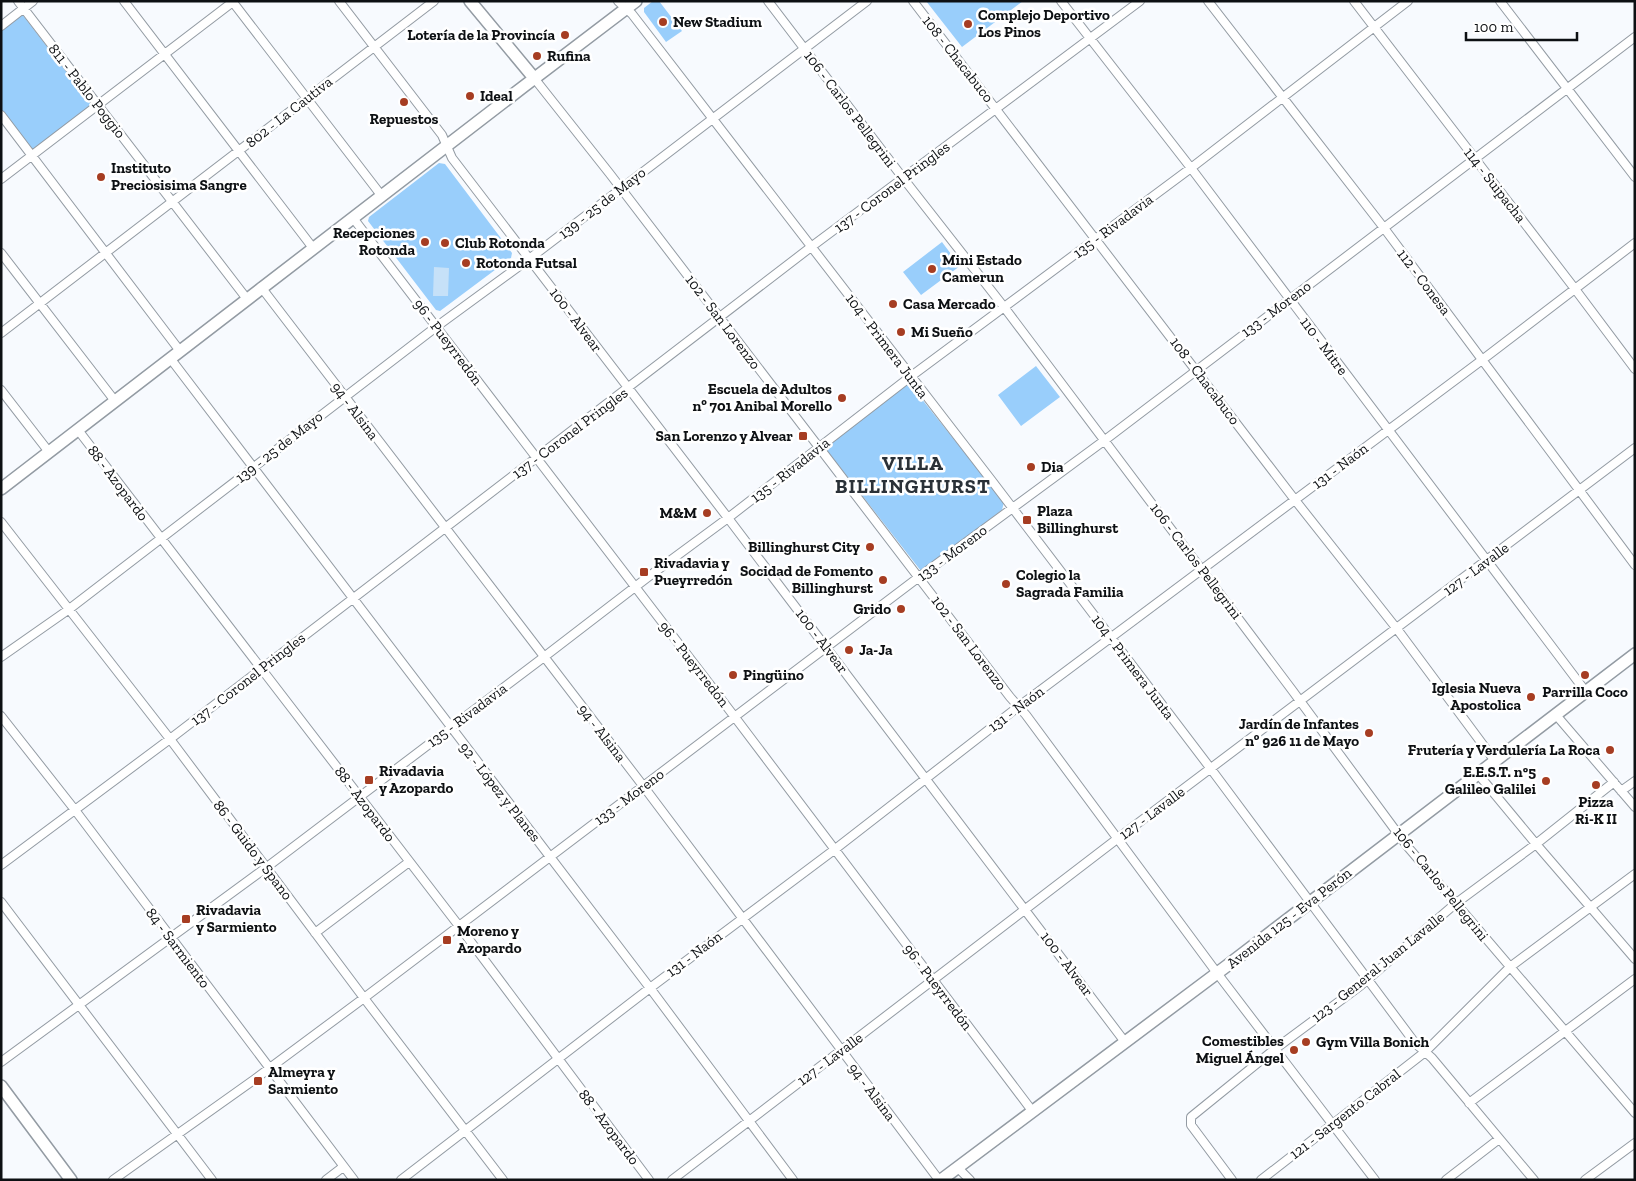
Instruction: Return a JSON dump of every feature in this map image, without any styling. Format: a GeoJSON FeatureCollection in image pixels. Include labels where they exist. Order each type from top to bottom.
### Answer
{"type":"FeatureCollection","features":[{"type":"Feature","properties":{"kind":"main road"},"geometry":{"type":"LineString","coordinates":[[470,1],[534,78]]}},
{"type":"Feature","properties":{"kind":"main road"},"geometry":{"type":"LineString","coordinates":[[1,489],[534,78],[627,4]]}},
{"type":"Feature","properties":{"kind":"main road","name":"Avenida 125 - Eva Perón"},"geometry":{"type":"LineString","coordinates":[[940,1180],[1217,973],[1635,654]]}},
{"type":"Feature","properties":{"kind":"main road"},"geometry":{"type":"LineString","coordinates":[[1,1086],[72,1180]]}},
{"type":"Feature","properties":{"kind":"street","name":"811 - Pablo Poggio"},"geometry":{"type":"LineString","coordinates":[[18,1],[247,299]]}},
{"type":"Feature","properties":{"kind":"street"},"geometry":{"type":"LineString","coordinates":[[1,26],[33,1]]}},
{"type":"Feature","properties":{"kind":"street"},"geometry":{"type":"LineString","coordinates":[[124,1],[313,248]]}},
{"type":"Feature","properties":{"kind":"street","name":"100 - Alvear"},"geometry":{"type":"LineString","coordinates":[[340,1],[442,135],[452,158],[728,518],[1125,1042]]}},
{"type":"Feature","properties":{"kind":"street","name":"802 - La Cautiva"},"geometry":{"type":"LineString","coordinates":[[1,333],[434,1]]}},
{"type":"Feature","properties":{"kind":"street","name":"106 - Carlos Pellegrini"},"geometry":{"type":"LineString","coordinates":[[768,1],[1105,440],[1399,833],[1455,904],[1635,1113]]}},
{"type":"Feature","properties":{"kind":"street","name":"139 - 25 de Mayo"},"geometry":{"type":"LineString","coordinates":[[1,657],[68,610],[436,327],[529,259],[867,1]]}},
{"type":"Feature","properties":{"kind":"street","name":"108 - Chacabuco"},"geometry":{"type":"LineString","coordinates":[[914,1],[1295,500],[1397,629],[1495,761]]}},
{"type":"Feature","properties":{"kind":"street","name":"110 - Mitre"},"geometry":{"type":"LineString","coordinates":[[1061,1],[1190,168],[1586,692]]}},
{"type":"Feature","properties":{"kind":"street","name":"137 - Coronel Pringles"},"geometry":{"type":"LineString","coordinates":[[1,866],[537,459],[811,247],[1140,1]]}},
{"type":"Feature","properties":{"kind":"street","name":"112 - Conesa"},"geometry":{"type":"LineString","coordinates":[[1208,1],[1384,228],[1635,565]]}},
{"type":"Feature","properties":{"kind":"street","name":"114 - Suipacha"},"geometry":{"type":"LineString","coordinates":[[1354,1],[1635,370]]}},
{"type":"Feature","properties":{"kind":"street","name":"135 - Rivadavia"},"geometry":{"type":"LineString","coordinates":[[1,1062],[360,797],[728,518],[910,377],[1097,239],[1408,1]]}},
{"type":"Feature","properties":{"kind":"street"},"geometry":{"type":"LineString","coordinates":[[1500,1],[1635,177]]}},
{"type":"Feature","properties":{"kind":"street"},"geometry":{"type":"LineString","coordinates":[[1,179],[233,2],[381,195]]}},
{"type":"Feature","properties":{"kind":"street","name":"104 - Primera Junta"},"geometry":{"type":"LineString","coordinates":[[627,4],[712,119],[1211,769],[1415,1043],[1426,1052],[1534,1180]]}},
{"type":"Feature","properties":{"kind":"street","name":"133 - Moreno"},"geometry":{"type":"LineString","coordinates":[[113,1180],[269,1069],[364,998],[644,787],[734,716],[1105,440],[1635,37]]}},
{"type":"Feature","properties":{"kind":"street","name":"102 - San Lorenzo"},"geometry":{"type":"LineString","coordinates":[[534,78],[919,577],[1375,1180]]}},
{"type":"Feature","properties":{"kind":"street"},"geometry":{"type":"LineString","coordinates":[[1,115],[180,350]]}},
{"type":"Feature","properties":{"kind":"street","name":"96 - Pueyrredón"},"geometry":{"type":"LineString","coordinates":[[353,218],[734,716],[1033,1112]]}},
{"type":"Feature","properties":{"kind":"street","name":"131 - Naón"},"geometry":{"type":"LineString","coordinates":[[401,1180],[650,988],[834,850],[1018,707],[1388,431],[1635,243]]}},
{"type":"Feature","properties":{"kind":"street"},"geometry":{"type":"LineString","coordinates":[[1,253],[115,401]]}},
{"type":"Feature","properties":{"kind":"street","name":"94 - Alsina"},"geometry":{"type":"LineString","coordinates":[[261,288],[644,787],[940,1180]]}},
{"type":"Feature","properties":{"kind":"street","name":"92 - López y Planes"},"geometry":{"type":"LineString","coordinates":[[170,358],[550,856],[793,1180]]}},
{"type":"Feature","properties":{"kind":"street"},"geometry":{"type":"LineString","coordinates":[[1,390],[49,452]]}},
{"type":"Feature","properties":{"kind":"street","name":"88 - Azopardo"},"geometry":{"type":"LineString","coordinates":[[78,430],[459,926],[649,1180]]}},
{"type":"Feature","properties":{"kind":"street","name":"127 - Lavalle"},"geometry":{"type":"LineString","coordinates":[[672,1180],[1117,839],[1488,561],[1635,448]]}},
{"type":"Feature","properties":{"kind":"street","name":"86 - Guido y Spano"},"geometry":{"type":"LineString","coordinates":[[1,522],[170,739],[503,1180]]}},
{"type":"Feature","properties":{"kind":"street"},"geometry":{"type":"LineString","coordinates":[[1556,715],[1635,807]]}},
{"type":"Feature","properties":{"kind":"street","name":"84 - Sarmiento"},"geometry":{"type":"LineString","coordinates":[[1,716],[354,1180]]}},
{"type":"Feature","properties":{"kind":"street"},"geometry":{"type":"LineString","coordinates":[[1478,774],[1635,959]]}},
{"type":"Feature","properties":{"kind":"street"},"geometry":{"type":"LineString","coordinates":[[1622,792],[1635,781]]}},
{"type":"Feature","properties":{"kind":"street","name":"123 - General Juan Lavalle"},"geometry":{"type":"LineString","coordinates":[[1232,1180],[1191,1125],[1191,1117],[1275,1049],[1368,980],[1455,904],[1536,844],[1614,782]]}},
{"type":"Feature","properties":{"kind":"street"},"geometry":{"type":"LineString","coordinates":[[315,933],[409,862]]}},
{"type":"Feature","properties":{"kind":"street","name":"121 - Sargento Cabral"},"geometry":{"type":"LineString","coordinates":[[1261,1180],[1426,1052],[1510,967],[1635,874]]}},
{"type":"Feature","properties":{"kind":"street"},"geometry":{"type":"LineString","coordinates":[[1,902],[80,1003],[212,1180]]}},
{"type":"Feature","properties":{"kind":"street"},"geometry":{"type":"LineString","coordinates":[[1469,1103],[1635,979]]}},
{"type":"Feature","properties":{"kind":"street"},"geometry":{"type":"LineString","coordinates":[[1446,1180],[1499,1139]]}},
{"type":"Feature","properties":{"kind":"street"},"geometry":{"type":"LineString","coordinates":[[1585,1180],[1635,1143]]}},
{"type":"Feature","properties":{"kind":"street"},"geometry":{"type":"LineString","coordinates":[[326,1180],[343,1167]]}},
{"type":"Feature","properties":{"kind":"street"},"geometry":{"type":"LineString","coordinates":[[958,1168],[970,1180]]}},
{"type":"Feature","properties":{"kind":"shaded area","name":"New Stadium"},"geometry":{"type":"Polygon","coordinates":[[[653,1],[659,1],[682,31],[666,42],[644,12],[644,8],[653,1]]]}},
{"type":"Feature","properties":{"kind":"shaded area","name":"Complejo Deportivo Los Pinos"},"geometry":{"type":"Polygon","coordinates":[[[926,1],[1023,1],[962,47],[926,1]]]}},
{"type":"Feature","properties":{"kind":"shaded area"},"geometry":{"type":"Polygon","coordinates":[[[22,14],[92,105],[33,151],[1,111],[1,30],[22,14]]]}},
{"type":"Feature","properties":{"kind":"shaded area","name":"Club Rotonda"},"geometry":{"type":"Polygon","coordinates":[[[439,163],[445,164],[512,253],[511,258],[440,311],[436,310],[368,221],[369,217],[439,163]]]}},
{"type":"Feature","properties":{"kind":"shaded area","name":"Mini Estado Camerun"},"geometry":{"type":"Polygon","coordinates":[[[942,242],[960,266],[921,295],[903,272],[942,242]]]}},
{"type":"Feature","properties":{"kind":"shaded area"},"geometry":{"type":"Polygon","coordinates":[[[434,267],[449,268],[448,296],[433,296],[434,267]]]}},
{"type":"Feature","properties":{"kind":"shaded area"},"geometry":{"type":"Polygon","coordinates":[[[1036,366],[1060,397],[1021,426],[998,395],[1036,366]]]}},
{"type":"Feature","properties":{"kind":"shaded area"},"geometry":{"type":"Polygon","coordinates":[[[909,383],[1004,502],[1002,510],[921,571],[825,448],[909,383]]]}},
{"type":"Feature","properties":{"kind":"place","name":"New Stadium"},"geometry":{"type":"Point","coordinates":[663,22]}},
{"type":"Feature","properties":{"kind":"place","name":"Complejo Deportivo Los Pinos"},"geometry":{"type":"Point","coordinates":[968,24]}},
{"type":"Feature","properties":{"kind":"place","name":"Lotería de la Provincía"},"geometry":{"type":"Point","coordinates":[565,35]}},
{"type":"Feature","properties":{"kind":"place","name":"Rufina"},"geometry":{"type":"Point","coordinates":[537,56]}},
{"type":"Feature","properties":{"kind":"place","name":"Ideal"},"geometry":{"type":"Point","coordinates":[470,96]}},
{"type":"Feature","properties":{"kind":"place","name":"Repuestos"},"geometry":{"type":"Point","coordinates":[404,102]}},
{"type":"Feature","properties":{"kind":"place","name":"Instituto Preciosisima Sangre"},"geometry":{"type":"Point","coordinates":[101,177]}},
{"type":"Feature","properties":{"kind":"place","name":"Recepciones Rotonda"},"geometry":{"type":"Point","coordinates":[425,242]}},
{"type":"Feature","properties":{"kind":"place","name":"Club Rotonda"},"geometry":{"type":"Point","coordinates":[445,243]}},
{"type":"Feature","properties":{"kind":"place","name":"Rotonda Futsal"},"geometry":{"type":"Point","coordinates":[466,263]}},
{"type":"Feature","properties":{"kind":"place","name":"Mini Estado Camerun"},"geometry":{"type":"Point","coordinates":[932,269]}},
{"type":"Feature","properties":{"kind":"place","name":"Casa Mercado"},"geometry":{"type":"Point","coordinates":[893,304]}},
{"type":"Feature","properties":{"kind":"place","name":"Mi Sueño"},"geometry":{"type":"Point","coordinates":[901,332]}},
{"type":"Feature","properties":{"kind":"place","name":"Escuela de Adultos nº 701 Anibal Morello"},"geometry":{"type":"Point","coordinates":[842,398]}},
{"type":"Feature","properties":{"kind":"place","name":"San Lorenzo y Alvear"},"geometry":{"type":"Point","coordinates":[803,436]}},
{"type":"Feature","properties":{"kind":"place","name":"Dia"},"geometry":{"type":"Point","coordinates":[1031,467]}},
{"type":"Feature","properties":{"kind":"place","name":"M&M"},"geometry":{"type":"Point","coordinates":[707,513]}},
{"type":"Feature","properties":{"kind":"place","name":"Plaza Billinghurst"},"geometry":{"type":"Point","coordinates":[1027,520]}},
{"type":"Feature","properties":{"kind":"place","name":"Billinghurst City"},"geometry":{"type":"Point","coordinates":[870,547]}},
{"type":"Feature","properties":{"kind":"place","name":"Rivadavia y Pueyrredón"},"geometry":{"type":"Point","coordinates":[644,572]}},
{"type":"Feature","properties":{"kind":"place","name":"Socidad de Fomento Billinghurst"},"geometry":{"type":"Point","coordinates":[883,580]}},
{"type":"Feature","properties":{"kind":"place","name":"Colegio la Sagrada Familia"},"geometry":{"type":"Point","coordinates":[1006,584]}},
{"type":"Feature","properties":{"kind":"place","name":"Grido"},"geometry":{"type":"Point","coordinates":[901,609]}},
{"type":"Feature","properties":{"kind":"place","name":"Ja-Ja"},"geometry":{"type":"Point","coordinates":[849,650]}},
{"type":"Feature","properties":{"kind":"place","name":"Pingüino"},"geometry":{"type":"Point","coordinates":[733,675]}},
{"type":"Feature","properties":{"kind":"place","name":"Parrilla Coco"},"geometry":{"type":"Point","coordinates":[1585,675]}},
{"type":"Feature","properties":{"kind":"place","name":"Iglesia Nueva Apostolica"},"geometry":{"type":"Point","coordinates":[1531,697]}},
{"type":"Feature","properties":{"kind":"place","name":"Jardín de Infantes nº 926 11 de Mayo"},"geometry":{"type":"Point","coordinates":[1369,733]}},
{"type":"Feature","properties":{"kind":"place","name":"Frutería y Verdulería La Roca"},"geometry":{"type":"Point","coordinates":[1610,750]}},
{"type":"Feature","properties":{"kind":"place","name":"Rivadavia y Azopardo"},"geometry":{"type":"Point","coordinates":[369,780]}},
{"type":"Feature","properties":{"kind":"place","name":"E.E.S.T. n°5 Galileo Galilei"},"geometry":{"type":"Point","coordinates":[1546,781]}},
{"type":"Feature","properties":{"kind":"place","name":"Pizza Ri-K II"},"geometry":{"type":"Point","coordinates":[1596,785]}},
{"type":"Feature","properties":{"kind":"place","name":"Rivadavia y Sarmiento"},"geometry":{"type":"Point","coordinates":[186,919]}},
{"type":"Feature","properties":{"kind":"place","name":"Moreno y Azopardo"},"geometry":{"type":"Point","coordinates":[447,940]}},
{"type":"Feature","properties":{"kind":"place","name":"Gym Villa Bonich"},"geometry":{"type":"Point","coordinates":[1306,1042]}},
{"type":"Feature","properties":{"kind":"place","name":"Comestibles Miguel Ángel"},"geometry":{"type":"Point","coordinates":[1294,1050]}},
{"type":"Feature","properties":{"kind":"place","name":"Almeyra y Sarmiento"},"geometry":{"type":"Point","coordinates":[258,1081]}},
{"type":"Feature","properties":{"kind":"district","name":"VILLA BILLINGHURST"},"geometry":{"type":"Point","coordinates":[913,474]}}]}
